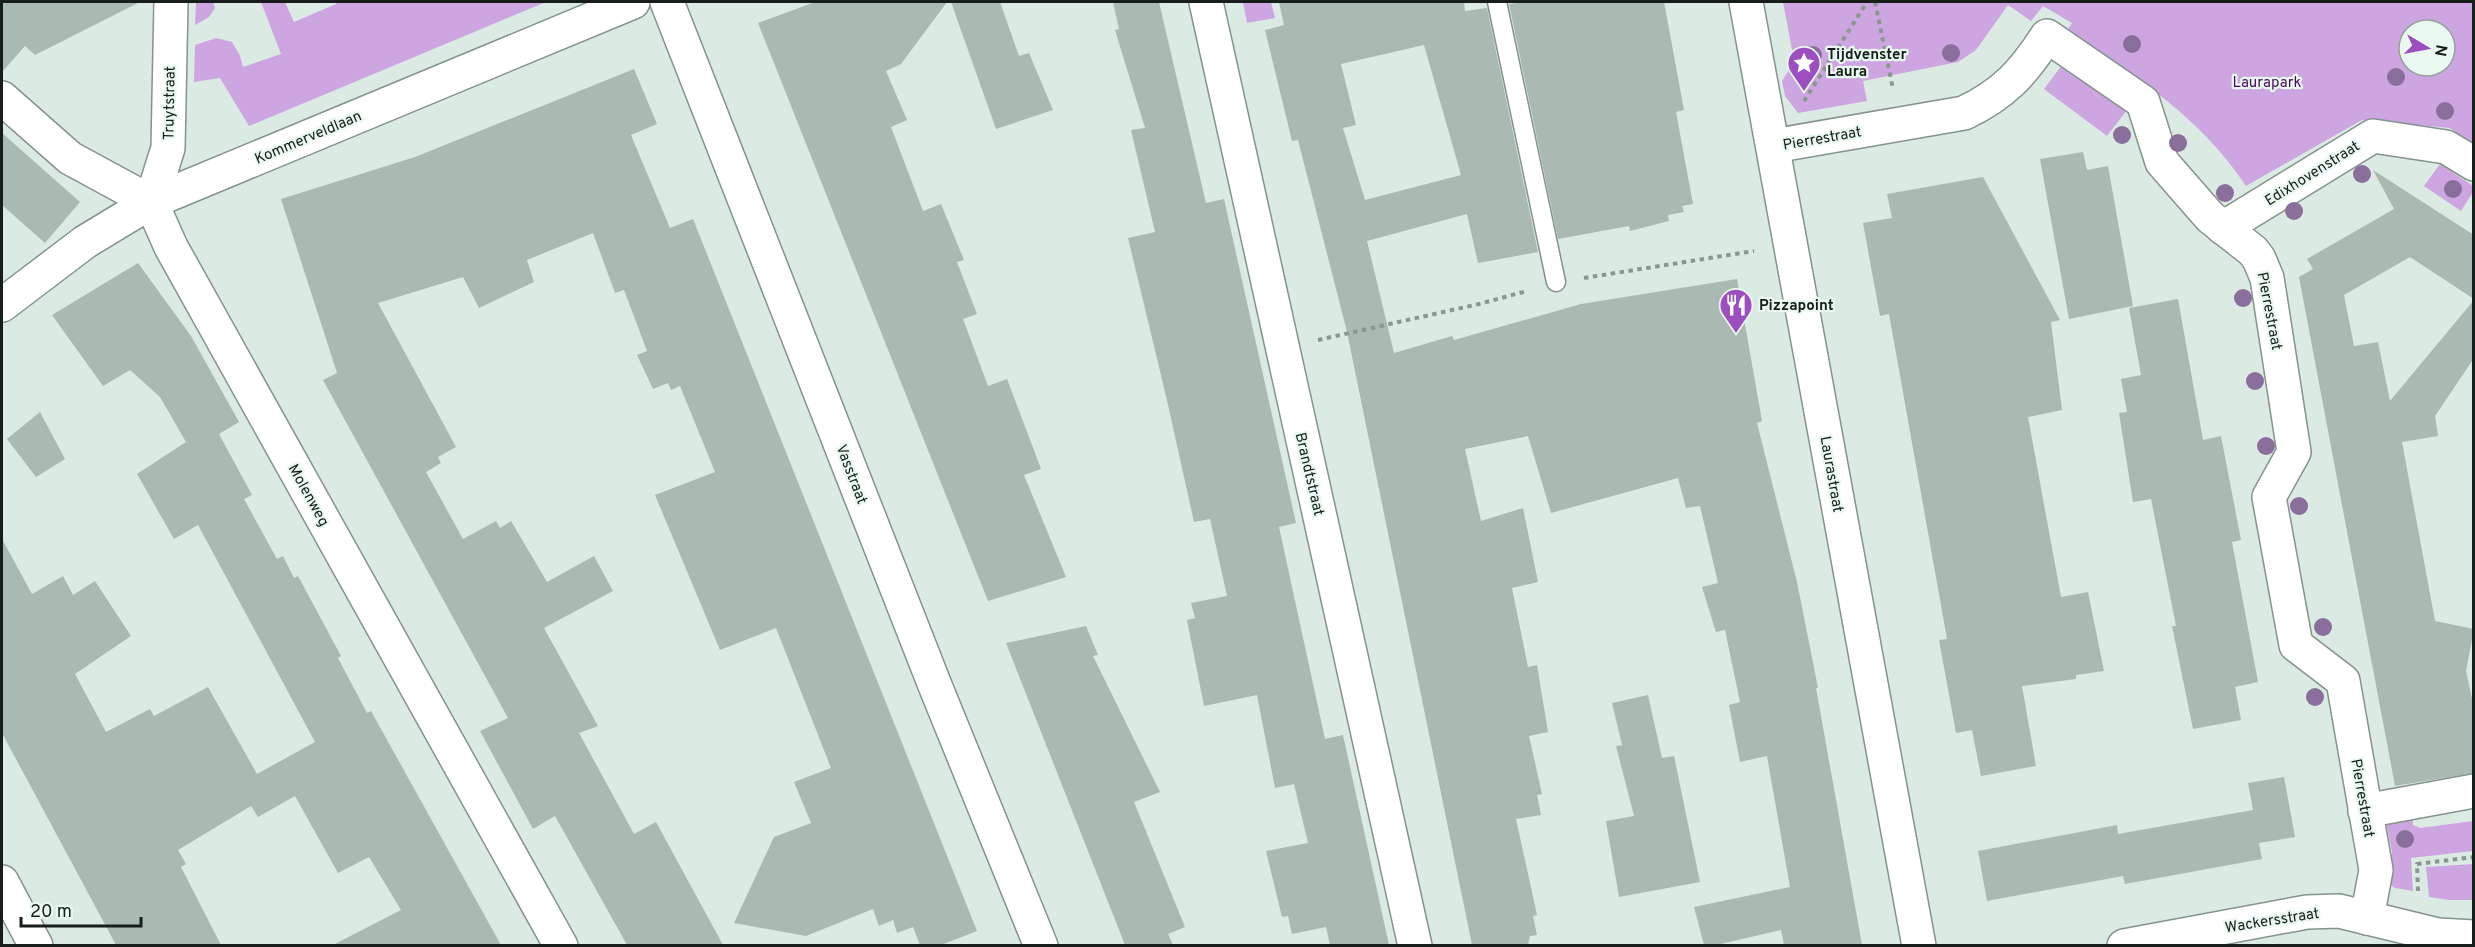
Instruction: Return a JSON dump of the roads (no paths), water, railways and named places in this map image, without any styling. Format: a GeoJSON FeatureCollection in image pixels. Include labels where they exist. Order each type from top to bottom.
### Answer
{"type":"FeatureCollection","features":[{"type":"Feature","properties":{"kind":"street","name":"Truytstraat"},"geometry":{"type":"LineString","coordinates":[[151,202],[168,148],[171,2]]}},
{"type":"Feature","properties":{"kind":"street","name":"Kommerveldlaan"},"geometry":{"type":"LineString","coordinates":[[2,305],[85,242],[151,202],[633,2]]}},
{"type":"Feature","properties":{"kind":"street","name":"Vasstraat"},"geometry":{"type":"LineString","coordinates":[[667,2],[930,672],[1041,945]]}},
{"type":"Feature","properties":{"kind":"street","name":"Brandtstraat"},"geometry":{"type":"LineString","coordinates":[[1206,2],[1415,945]]}},
{"type":"Feature","properties":{"kind":"street","name":"Laurastraat"},"geometry":{"type":"LineString","coordinates":[[1746,2],[1919,945]]}},
{"type":"Feature","properties":{"kind":"street","name":"Pierrestraat"},"geometry":{"type":"LineString","coordinates":[[1773,146],[1964,113],[1988,102],[2008,86],[2027,67],[2047,36],[2143,102],[2162,162],[2199,206],[2253,251],[2267,278],[2294,452],[2269,497],[2296,645],[2343,681],[2376,870],[2367,918]]}},
{"type":"Feature","properties":{"kind":"street"},"geometry":{"type":"LineString","coordinates":[[2,98],[70,158],[151,202]]}},
{"type":"Feature","properties":{"kind":"street","name":"Edixhovenstraat"},"geometry":{"type":"LineString","coordinates":[[2223,228],[2373,136],[2446,147],[2474,164]]}},
{"type":"Feature","properties":{"kind":"street","name":"Molenweg"},"geometry":{"type":"LineString","coordinates":[[151,202],[171,247],[561,945]]}},
{"type":"Feature","properties":{"kind":"street"},"geometry":{"type":"LineString","coordinates":[[2365,811],[2474,791]]}},
{"type":"Feature","properties":{"kind":"street"},"geometry":{"type":"LineString","coordinates":[[2,882],[36,945]]}},
{"type":"Feature","properties":{"kind":"street","name":"Wackersstraat"},"geometry":{"type":"LineString","coordinates":[[2124,945],[2307,912],[2339,911],[2419,931],[2469,940]]}},
{"type":"Feature","properties":{"kind":"lane"},"geometry":{"type":"LineString","coordinates":[[1497,2],[1556,282]]}},
{"type":"Feature","properties":{"kind":"place","name":"Tijdvenster Laura"},"geometry":{"type":"Point","coordinates":[1804,92]}},
{"type":"Feature","properties":{"kind":"place","name":"Pizzapoint"},"geometry":{"type":"Point","coordinates":[1736,334]}},
{"type":"Feature","properties":{"kind":"park label","name":"Laurapark"},"geometry":{"type":"Point","coordinates":[2267,82]}}]}
